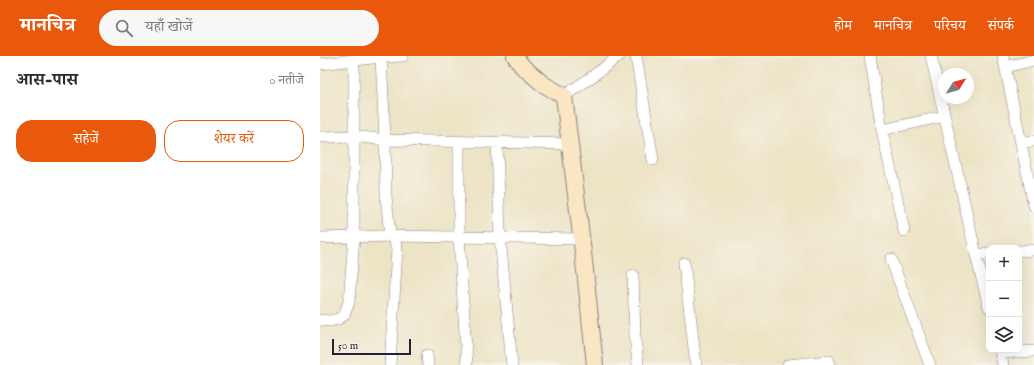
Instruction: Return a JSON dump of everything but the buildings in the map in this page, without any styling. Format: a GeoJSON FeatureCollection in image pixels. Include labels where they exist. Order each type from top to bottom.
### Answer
{"type":"FeatureCollection","features":[{"type":"Feature","properties":{"kind":"street"},"geometry":{"type":"LineString","coordinates":[[320,64],[403,56]]}},
{"type":"Feature","properties":{"kind":"street"},"geometry":{"type":"LineString","coordinates":[[515,56],[522,66],[542,84],[564,96]]}},
{"type":"Feature","properties":{"kind":"street"},"geometry":{"type":"LineString","coordinates":[[564,96],[620,56]]}},
{"type":"Feature","properties":{"kind":"street"},"geometry":{"type":"LineString","coordinates":[[636,56],[653,160]]}},
{"type":"Feature","properties":{"kind":"street"},"geometry":{"type":"LineString","coordinates":[[870,56],[882,130],[904,231]]}},
{"type":"Feature","properties":{"kind":"street"},"geometry":{"type":"LineString","coordinates":[[931,56],[986,295]]}},
{"type":"Feature","properties":{"kind":"street"},"geometry":{"type":"LineString","coordinates":[[381,57],[386,196],[390,236],[393,236],[398,249],[390,365]]}},
{"type":"Feature","properties":{"kind":"street"},"geometry":{"type":"LineString","coordinates":[[320,320],[330,322],[338,319],[344,315],[349,302],[354,237],[354,60]]}},
{"type":"Feature","properties":{"kind":"street"},"geometry":{"type":"LineString","coordinates":[[1034,60],[1004,61],[1034,206]]}},
{"type":"Feature","properties":{"kind":"street"},"geometry":{"type":"LineString","coordinates":[[564,96],[595,365]]}},
{"type":"Feature","properties":{"kind":"street"},"geometry":{"type":"LineString","coordinates":[[882,130],[945,116]]}},
{"type":"Feature","properties":{"kind":"street"},"geometry":{"type":"LineString","coordinates":[[320,137],[354,136],[385,140],[570,144]]}},
{"type":"Feature","properties":{"kind":"street"},"geometry":{"type":"LineString","coordinates":[[1021,142],[1034,141]]}},
{"type":"Feature","properties":{"kind":"street"},"geometry":{"type":"LineString","coordinates":[[459,142],[458,237],[467,365]]}},
{"type":"Feature","properties":{"kind":"street"},"geometry":{"type":"LineString","coordinates":[[497,142],[500,237],[512,365]]}},
{"type":"Feature","properties":{"kind":"street"},"geometry":{"type":"LineString","coordinates":[[320,238],[393,236],[581,238]]}},
{"type":"Feature","properties":{"kind":"street"},"geometry":{"type":"LineString","coordinates":[[1022,251],[1034,250]]}},
{"type":"Feature","properties":{"kind":"street"},"geometry":{"type":"LineString","coordinates":[[976,254],[986,254]]}},
{"type":"Feature","properties":{"kind":"street"},"geometry":{"type":"LineString","coordinates":[[891,259],[930,365]]}},
{"type":"Feature","properties":{"kind":"street"},"geometry":{"type":"LineString","coordinates":[[684,263],[696,365]]}},
{"type":"Feature","properties":{"kind":"street"},"geometry":{"type":"LineString","coordinates":[[632,276],[638,365]]}},
{"type":"Feature","properties":{"kind":"street"},"geometry":{"type":"LineString","coordinates":[[1022,351],[1034,351]]}},
{"type":"Feature","properties":{"kind":"street"},"geometry":{"type":"LineString","coordinates":[[1000,353],[1003,365]]}},
{"type":"Feature","properties":{"kind":"street"},"geometry":{"type":"LineString","coordinates":[[788,365],[829,361],[830,365]]}}]}
